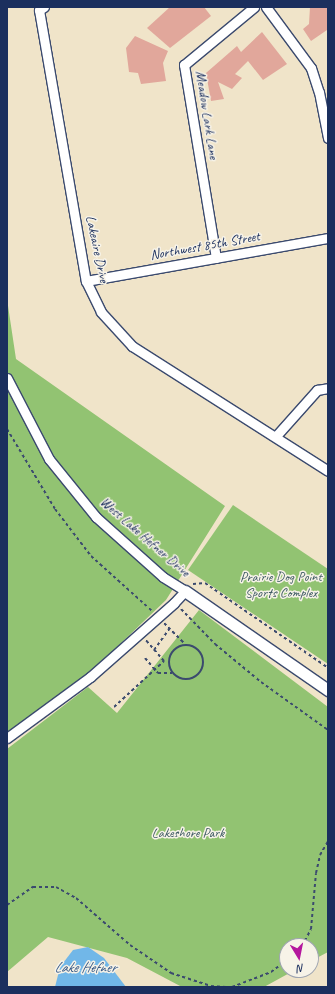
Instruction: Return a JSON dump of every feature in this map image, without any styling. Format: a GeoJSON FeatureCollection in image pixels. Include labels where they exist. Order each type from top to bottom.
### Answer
{"type":"FeatureCollection","features":[{"type":"Feature","properties":{"kind":"street","name":"Meadow Lark Lane"},"geometry":{"type":"LineString","coordinates":[[216,258],[184,65],[254,7]]}},
{"type":"Feature","properties":{"kind":"street"},"geometry":{"type":"LineString","coordinates":[[266,7],[311,68],[320,92],[328,138]]}},
{"type":"Feature","properties":{"kind":"street","name":"Lakeaire Drive"},"geometry":{"type":"LineString","coordinates":[[42,9],[86,281],[101,312],[132,346],[276,436],[328,471]]}},
{"type":"Feature","properties":{"kind":"street","name":"Northwest 85th Street"},"geometry":{"type":"LineString","coordinates":[[86,281],[328,238]]}},
{"type":"Feature","properties":{"kind":"street","name":"West Lake Hefner Drive"},"geometry":{"type":"LineString","coordinates":[[7,378],[49,459],[96,517],[163,577],[328,690]]}},
{"type":"Feature","properties":{"kind":"street"},"geometry":{"type":"LineString","coordinates":[[276,436],[317,390],[328,388]]}},
{"type":"Feature","properties":{"kind":"street"},"geometry":{"type":"LineString","coordinates":[[7,738],[90,677],[174,603],[184,591]]}},
{"type":"Feature","properties":{"kind":"path"},"geometry":{"type":"LineString","coordinates":[[7,429],[52,503],[91,556],[158,616],[185,644],[200,652],[203,664],[202,669],[194,678],[188,680],[182,679],[172,673],[156,670],[145,658]]}},
{"type":"Feature","properties":{"kind":"path"},"geometry":{"type":"LineString","coordinates":[[184,591],[197,582],[204,583],[328,668]]}},
{"type":"Feature","properties":{"kind":"path"},"geometry":{"type":"LineString","coordinates":[[174,603],[215,644],[261,682],[328,730]]}},
{"type":"Feature","properties":{"kind":"path"},"geometry":{"type":"LineString","coordinates":[[154,650],[170,628]]}},
{"type":"Feature","properties":{"kind":"path"},"geometry":{"type":"LineString","coordinates":[[114,707],[156,670],[164,661],[154,650],[146,636]]}},
{"type":"Feature","properties":{"kind":"path"},"geometry":{"type":"LineString","coordinates":[[172,673],[169,658],[175,649],[185,644]]}},
{"type":"Feature","properties":{"kind":"path"},"geometry":{"type":"LineString","coordinates":[[306,938],[311,929],[316,873],[328,841]]}},
{"type":"Feature","properties":{"kind":"path"},"geometry":{"type":"LineString","coordinates":[[7,905],[33,887],[56,887],[76,898],[130,945],[171,973],[204,984],[226,987]]}},
{"type":"Feature","properties":{"kind":"path"},"geometry":{"type":"LineString","coordinates":[[232,987],[271,972],[279,966]]}},
{"type":"Feature","properties":{"kind":"green space"},"geometry":{"type":"Polygon","coordinates":[[[7,299],[16,359],[225,506],[166,600],[71,691],[7,745],[7,299]]]}},
{"type":"Feature","properties":{"kind":"green space","name":"Prairie Dog Point Sports Complex"},"geometry":{"type":"Polygon","coordinates":[[[233,505],[328,569],[328,664],[188,570],[233,505]]]}},
{"type":"Feature","properties":{"kind":"green space","name":"Lakeshore Park"},"geometry":{"type":"Polygon","coordinates":[[[199,610],[328,707],[328,952],[319,957],[319,938],[279,938],[279,978],[280,978],[264,987],[182,987],[127,958],[48,937],[7,972],[7,749],[88,687],[117,713],[199,610]]]}},
{"type":"Feature","properties":{"kind":"water","name":"Lake Hefner"},"geometry":{"type":"Polygon","coordinates":[[[88,947],[104,958],[126,987],[55,987],[60,967],[73,950],[88,947]]]}},
{"type":"Feature","properties":{"kind":"building"},"geometry":{"type":"Polygon","coordinates":[[[170,7],[204,7],[211,16],[170,48],[147,28],[170,7]]]}},
{"type":"Feature","properties":{"kind":"building"},"geometry":{"type":"Polygon","coordinates":[[[310,7],[328,7],[327,30],[311,41],[303,29],[309,24],[310,7]]]}},
{"type":"Feature","properties":{"kind":"building"},"geometry":{"type":"Polygon","coordinates":[[[262,32],[287,64],[263,80],[248,61],[235,74],[242,78],[232,89],[218,82],[224,99],[211,101],[206,73],[237,46],[241,52],[262,32]]]}},
{"type":"Feature","properties":{"kind":"building"},"geometry":{"type":"Polygon","coordinates":[[[135,36],[168,51],[163,63],[166,81],[141,84],[138,73],[129,72],[126,48],[135,36]]]}}]}
